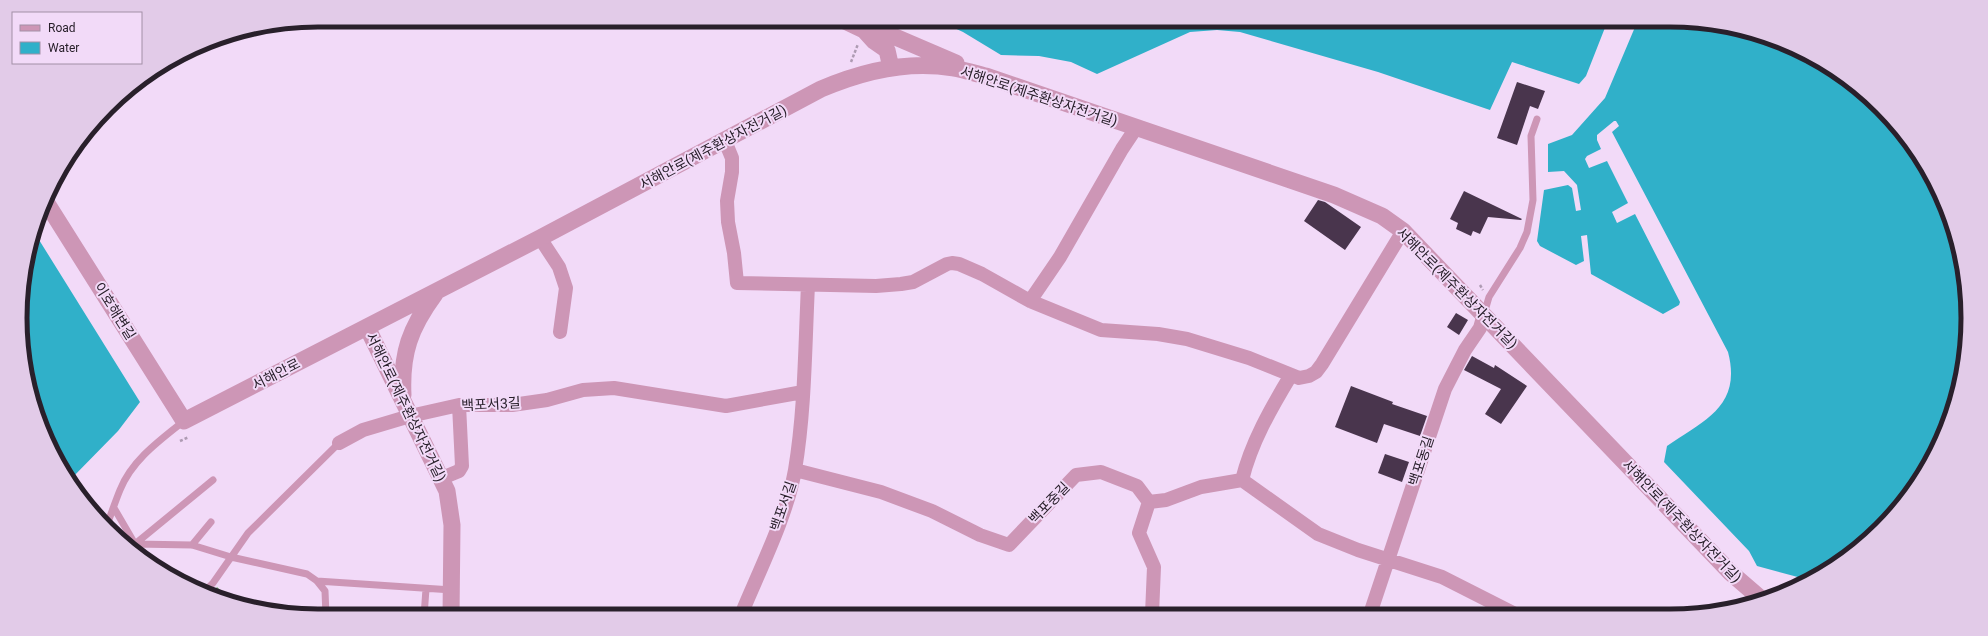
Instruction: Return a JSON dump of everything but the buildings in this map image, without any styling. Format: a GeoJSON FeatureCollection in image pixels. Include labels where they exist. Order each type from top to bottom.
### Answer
{"type":"FeatureCollection","features":[{"type":"Feature","properties":{"kind":"street"},"geometry":{"type":"LineString","coordinates":[[857,27],[864,30],[874,41],[887,50],[890,68]]}},
{"type":"Feature","properties":{"kind":"street"},"geometry":{"type":"LineString","coordinates":[[864,30],[879,30],[989,77]]}},
{"type":"Feature","properties":{"kind":"street","name":"서해안로(제주환상자전거길)"},"geometry":{"type":"LineString","coordinates":[[451,609],[452,525],[447,491],[442,478],[367,327],[725,142],[822,89],[852,76],[890,68],[932,66],[953,68],[989,77],[1334,195],[1377,213],[1403,231],[1731,573],[1757,596]]}},
{"type":"Feature","properties":{"kind":"street"},"geometry":{"type":"LineString","coordinates":[[1030,301],[1060,257],[1122,149],[1136,128]]}},
{"type":"Feature","properties":{"kind":"street"},"geometry":{"type":"LineString","coordinates":[[725,142],[732,158],[732,172],[727,201],[728,222],[734,253],[737,283],[876,286],[902,284],[913,282],[947,264],[959,264],[982,274],[1030,301],[1101,330],[1158,334],[1187,339],[1249,358],[1299,378],[1309,376],[1322,364],[1403,231]]}},
{"type":"Feature","properties":{"kind":"street","name":"이호해변길"},"geometry":{"type":"LineString","coordinates":[[49,207],[184,421]]}},
{"type":"Feature","properties":{"kind":"street"},"geometry":{"type":"LineString","coordinates":[[540,238],[559,267],[566,288],[560,332]]}},
{"type":"Feature","properties":{"kind":"street","name":"백포서길"},"geometry":{"type":"LineString","coordinates":[[743,609],[783,510],[795,470],[803,392],[808,285]]}},
{"type":"Feature","properties":{"kind":"street"},"geometry":{"type":"LineString","coordinates":[[407,410],[402,377],[406,348],[416,323],[438,291]]}},
{"type":"Feature","properties":{"kind":"street","name":"백포동길"},"geometry":{"type":"LineString","coordinates":[[1372,609],[1445,389],[1464,350],[1480,328],[1484,314]]}},
{"type":"Feature","properties":{"kind":"street","name":"서해안로"},"geometry":{"type":"LineString","coordinates":[[184,421],[367,327]]}},
{"type":"Feature","properties":{"kind":"street"},"geometry":{"type":"LineString","coordinates":[[1242,480],[1245,467],[1260,432],[1290,375]]}},
{"type":"Feature","properties":{"kind":"street","name":"백포서3길"},"geometry":{"type":"LineString","coordinates":[[339,443],[363,430],[407,410],[459,405],[512,405],[547,400],[583,390],[614,388],[726,406],[803,392]]}},
{"type":"Feature","properties":{"kind":"street"},"geometry":{"type":"LineString","coordinates":[[442,478],[459,471],[462,466],[459,405]]}},
{"type":"Feature","properties":{"kind":"street","name":"백포중길"},"geometry":{"type":"LineString","coordinates":[[795,470],[881,492],[925,508],[980,535],[1009,545],[1076,475],[1101,472],[1137,486],[1149,502]]}},
{"type":"Feature","properties":{"kind":"street"},"geometry":{"type":"LineString","coordinates":[[1152,609],[1154,567],[1139,533],[1149,502],[1166,500],[1201,487],[1242,480],[1310,531],[1358,550],[1442,577],[1505,609]]}},
{"type":"Feature","properties":{"kind":"lane"},"geometry":{"type":"LineString","coordinates":[[1484,314],[1489,297],[1520,248],[1527,232],[1533,200],[1531,136],[1537,119]]}},
{"type":"Feature","properties":{"kind":"lane"},"geometry":{"type":"LineString","coordinates":[[109,520],[120,489],[133,469],[152,446],[184,421]]}},
{"type":"Feature","properties":{"kind":"lane","name":"백포서3길"},"geometry":{"type":"LineString","coordinates":[[208,588],[248,533],[339,443]]}},
{"type":"Feature","properties":{"kind":"lane"},"geometry":{"type":"LineString","coordinates":[[134,543],[213,480]]}},
{"type":"Feature","properties":{"kind":"lane"},"geometry":{"type":"LineString","coordinates":[[114,508],[129,540]]}},
{"type":"Feature","properties":{"kind":"lane"},"geometry":{"type":"LineString","coordinates":[[192,545],[211,522]]}},
{"type":"Feature","properties":{"kind":"lane"},"geometry":{"type":"LineString","coordinates":[[136,545],[192,545],[231,557],[306,574],[317,581],[325,591],[326,609]]}},
{"type":"Feature","properties":{"kind":"lane"},"geometry":{"type":"LineString","coordinates":[[317,581],[452,590]]}},
{"type":"Feature","properties":{"kind":"lane"},"geometry":{"type":"LineString","coordinates":[[425,609],[426,589]]}},
{"type":"Feature","properties":{"kind":"green space"},"geometry":{"type":"Polygon","coordinates":[[[217,587],[225,594],[224,594],[214,590],[217,587]]]}},
{"type":"Feature","properties":{"kind":"water"},"geometry":{"type":"Polygon","coordinates":[[[952,27],[1605,27],[1586,76],[1579,84],[1512,62],[1490,110],[1378,72],[1240,32],[1217,30],[1190,32],[1097,74],[1071,62],[1039,56],[1001,55],[952,27]]]}},
{"type":"Feature","properties":{"kind":"water"},"geometry":{"type":"Polygon","coordinates":[[[1635,27],[1708,29],[1764,42],[1799,57],[1832,76],[1876,112],[1912,156],[1931,189],[1946,224],[1959,280],[1961,318],[1959,356],[1946,412],[1922,464],[1912,480],[1889,510],[1862,537],[1847,549],[1832,560],[1801,578],[1757,566],[1749,551],[1664,462],[1667,446],[1695,428],[1717,410],[1725,399],[1730,386],[1731,370],[1728,352],[1612,132],[1619,126],[1616,121],[1597,135],[1597,140],[1601,149],[1587,156],[1585,159],[1589,168],[1607,161],[1628,203],[1612,212],[1617,223],[1635,214],[1680,302],[1679,305],[1663,314],[1591,274],[1587,235],[1581,236],[1584,261],[1576,265],[1540,246],[1537,241],[1544,190],[1568,185],[1572,188],[1576,211],[1581,210],[1577,185],[1564,171],[1548,172],[1548,144],[1572,135],[1605,98],[1635,27]]]}},
{"type":"Feature","properties":{"kind":"water"},"geometry":{"type":"Polygon","coordinates":[[[38,239],[140,402],[118,431],[74,476],[57,447],[42,412],[29,356],[27,318],[29,280],[38,239]]]}}]}
